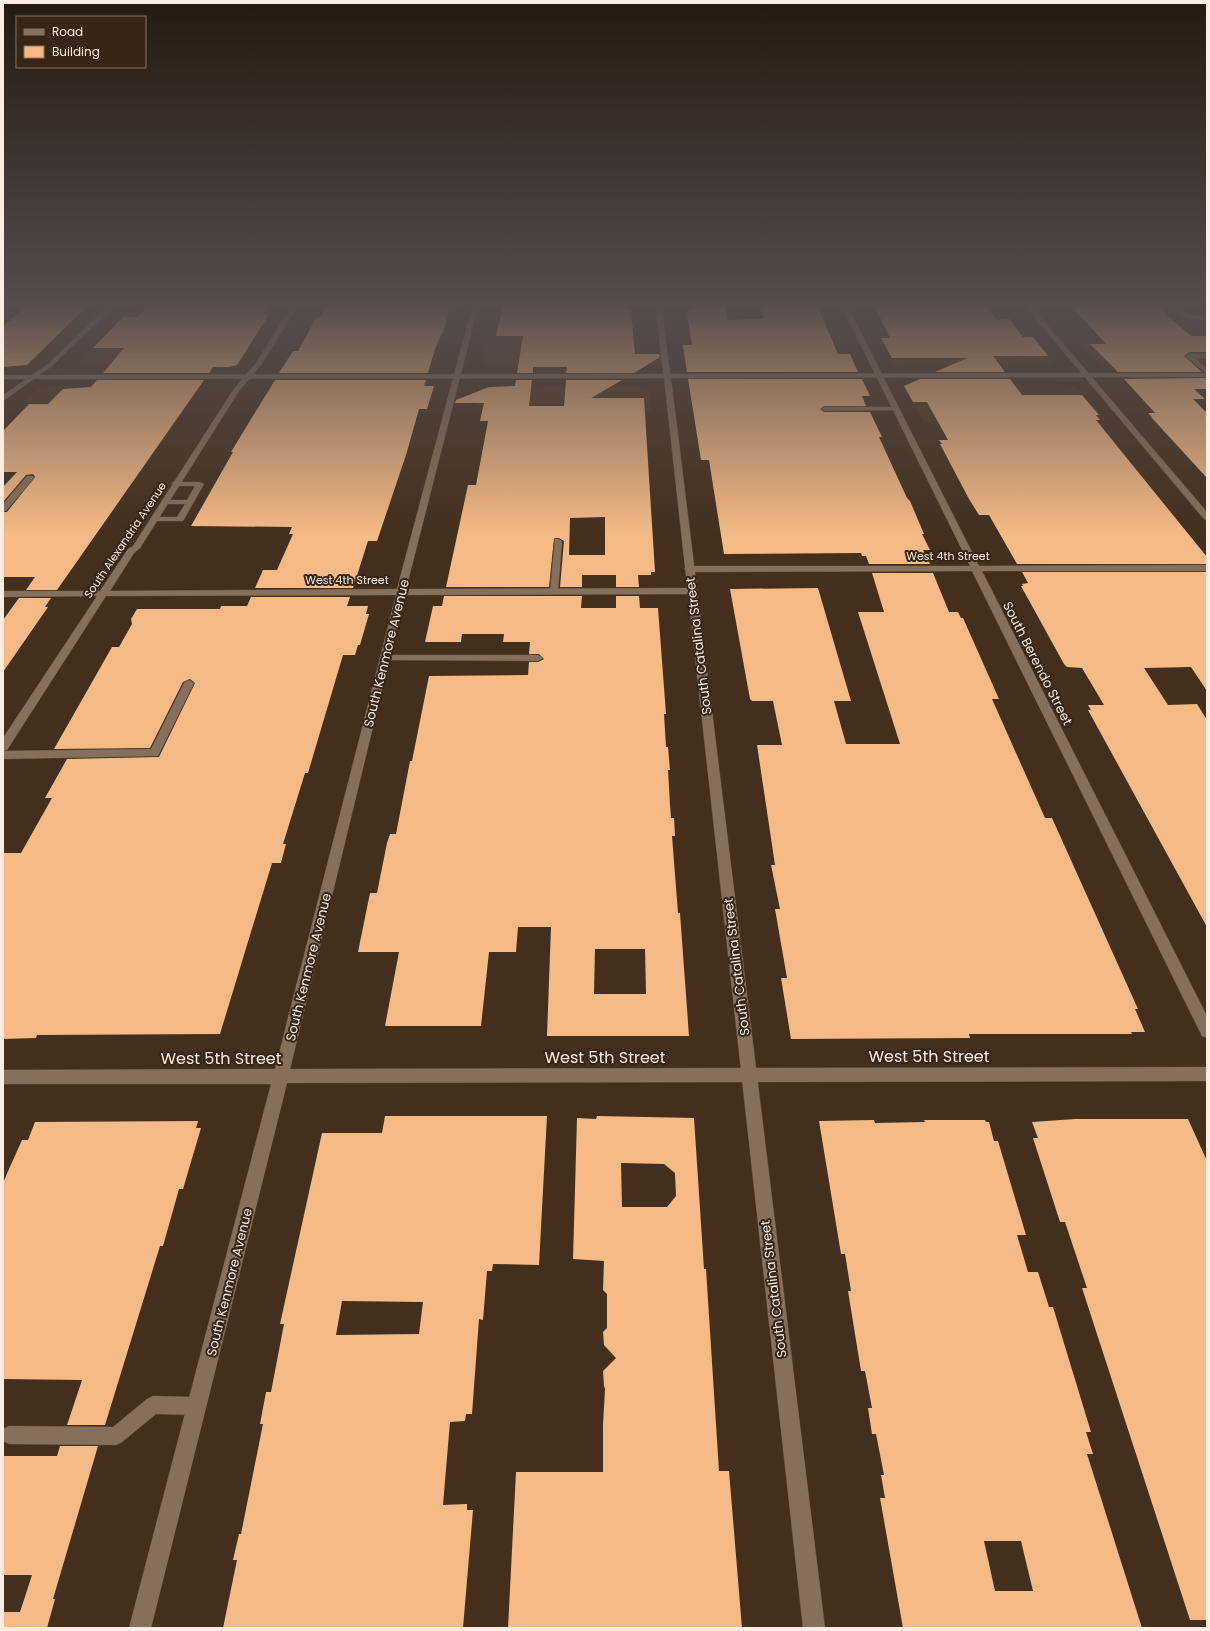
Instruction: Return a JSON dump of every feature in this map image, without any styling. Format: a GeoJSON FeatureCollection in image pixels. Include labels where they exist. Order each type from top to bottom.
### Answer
{"type":"FeatureCollection","features":[{"type":"Feature","properties":{"kind":"street"},"geometry":{"type":"LineString","coordinates":[[3,399],[23,383]]}},
{"type":"Feature","properties":{"kind":"street","name":"South Alexandria Avenue"},"geometry":{"type":"LineString","coordinates":[[3,747],[102,594],[131,551],[136,548],[236,390],[242,383]]}},
{"type":"Feature","properties":{"kind":"street","name":"South Kenmore Avenue"},"geometry":{"type":"LineString","coordinates":[[140,1628],[281,1076],[385,658],[457,383]]}},
{"type":"Feature","properties":{"kind":"street","name":"South Catalina Street"},"geometry":{"type":"LineString","coordinates":[[668,383],[814,1628]]}},
{"type":"Feature","properties":{"kind":"street","name":"South Berendo Street"},"geometry":{"type":"LineString","coordinates":[[884,383],[1207,1031]]}},
{"type":"Feature","properties":{"kind":"street"},"geometry":{"type":"LineString","coordinates":[[1093,383],[1207,517]]}},
{"type":"Feature","properties":{"kind":"street","name":"West 4th Street"},"geometry":{"type":"LineString","coordinates":[[689,569],[1207,568]]}},
{"type":"Feature","properties":{"kind":"street","name":"West 4th Street"},"geometry":{"type":"LineString","coordinates":[[3,594],[692,591]]}},
{"type":"Feature","properties":{"kind":"street","name":"West 5th Street"},"geometry":{"type":"LineString","coordinates":[[3,1077],[1207,1074]]}},
{"type":"Feature","properties":{"kind":"lane"},"geometry":{"type":"LineString","coordinates":[[824,409],[897,409]]}},
{"type":"Feature","properties":{"kind":"lane"},"geometry":{"type":"LineString","coordinates":[[3,509],[30,478]]}},
{"type":"Feature","properties":{"kind":"lane"},"geometry":{"type":"LineString","coordinates":[[154,519],[180,519],[200,484],[176,484]]}},
{"type":"Feature","properties":{"kind":"lane"},"geometry":{"type":"LineString","coordinates":[[165,502],[190,502]]}},
{"type":"Feature","properties":{"kind":"lane"},"geometry":{"type":"LineString","coordinates":[[554,591],[558,541]]}},
{"type":"Feature","properties":{"kind":"lane"},"geometry":{"type":"LineString","coordinates":[[385,658],[538,658]]}},
{"type":"Feature","properties":{"kind":"lane"},"geometry":{"type":"LineString","coordinates":[[3,755],[154,753],[188,683]]}},
{"type":"Feature","properties":{"kind":"lane"},"geometry":{"type":"LineString","coordinates":[[9,1435],[116,1436],[153,1406],[197,1406]]}},
{"type":"Feature","properties":{"kind":"shaded area"},"geometry":{"type":"Polygon","coordinates":[[[1068,385],[1076,387],[1091,405],[1004,405],[1015,421],[923,421],[904,386],[1068,385]]]}},
{"type":"Feature","properties":{"kind":"shaded area"},"geometry":{"type":"Polygon","coordinates":[[[44,386],[124,387],[110,403],[22,403],[37,389],[44,386]]]}},
{"type":"Feature","properties":{"kind":"shaded area"},"geometry":{"type":"Polygon","coordinates":[[[641,386],[650,391],[651,411],[563,411],[563,405],[475,405],[478,390],[484,387],[641,386]]]}},
{"type":"Feature","properties":{"kind":"building"},"geometry":{"type":"Polygon","coordinates":[[[94,383],[202,383],[57,590],[26,590],[35,577],[3,577],[3,512],[7,512],[35,477],[33,474],[26,475],[3,502],[3,487],[17,472],[3,472],[3,431],[29,404],[48,404],[63,389],[91,387],[94,383]]]}},
{"type":"Feature","properties":{"kind":"building"},"geometry":{"type":"Polygon","coordinates":[[[273,383],[425,383],[424,386],[434,386],[427,409],[419,409],[406,455],[377,541],[368,541],[353,588],[255,588],[263,570],[277,570],[293,534],[289,534],[292,527],[191,526],[233,452],[231,452],[273,383]]]}},
{"type":"Feature","properties":{"kind":"building"},"geometry":{"type":"Polygon","coordinates":[[[515,383],[532,383],[529,406],[564,406],[566,383],[617,383],[591,398],[644,398],[655,572],[651,572],[651,575],[638,575],[639,587],[616,587],[616,575],[582,575],[582,587],[560,587],[564,541],[559,538],[555,538],[549,587],[446,587],[468,485],[476,485],[488,421],[480,421],[484,403],[455,403],[456,400],[489,387],[515,386],[515,383]],[[605,517],[570,518],[569,555],[605,555],[605,517]]]}},
{"type":"Feature","properties":{"kind":"building"},"geometry":{"type":"Polygon","coordinates":[[[689,383],[864,383],[870,396],[862,396],[866,406],[824,406],[820,409],[824,412],[870,412],[882,437],[879,437],[924,534],[922,534],[930,550],[923,550],[930,564],[869,564],[866,556],[862,556],[861,553],[724,554],[709,460],[701,460],[689,383]]]}},
{"type":"Feature","properties":{"kind":"building"},"geometry":{"type":"Polygon","coordinates":[[[911,383],[1013,383],[1022,395],[1082,395],[1099,415],[1096,415],[1100,420],[1096,420],[1207,557],[1207,564],[1017,564],[989,515],[979,515],[969,499],[940,444],[942,444],[939,440],[948,440],[927,402],[913,402],[904,386],[911,383]]]}},
{"type":"Feature","properties":{"kind":"building"},"geometry":{"type":"Polygon","coordinates":[[[1128,383],[1207,383],[1207,389],[1194,389],[1205,399],[1193,399],[1207,413],[1207,478],[1148,413],[1155,413],[1128,383]]]}},
{"type":"Feature","properties":{"kind":"building"},"geometry":{"type":"Polygon","coordinates":[[[1022,572],[1207,572],[1207,691],[1191,667],[1144,668],[1168,705],[1197,704],[1207,720],[1207,927],[1088,710],[1091,710],[1088,705],[1104,705],[1082,668],[1067,667],[1064,664],[1021,586],[1023,586],[1022,584],[1028,583],[1022,572]]]}},
{"type":"Feature","properties":{"kind":"building"},"geometry":{"type":"Polygon","coordinates":[[[872,573],[933,573],[949,612],[958,612],[961,618],[963,618],[999,699],[992,699],[1045,818],[1052,818],[1138,1009],[1135,1009],[1145,1032],[1131,1032],[1132,1034],[969,1034],[970,1038],[791,1039],[781,978],[787,978],[775,909],[780,909],[771,865],[775,865],[757,745],[782,745],[773,701],[752,701],[750,699],[730,589],[818,588],[851,701],[834,701],[846,744],[900,744],[858,612],[884,612],[872,573]]]}},
{"type":"Feature","properties":{"kind":"building"},"geometry":{"type":"Polygon","coordinates":[[[444,596],[582,596],[581,608],[616,608],[616,596],[639,596],[640,608],[658,608],[666,714],[664,714],[666,747],[668,747],[670,770],[668,770],[670,805],[671,818],[674,818],[675,836],[672,836],[678,913],[680,913],[689,1036],[547,1036],[551,927],[518,927],[516,952],[489,952],[481,1026],[385,1026],[399,952],[358,952],[370,893],[377,893],[387,843],[390,834],[396,834],[410,761],[412,761],[429,676],[528,675],[529,662],[538,662],[544,659],[539,654],[529,654],[530,642],[503,642],[504,634],[462,634],[461,642],[425,642],[433,606],[442,606],[444,596]],[[595,949],[594,994],[646,994],[645,949],[595,949]]]}},
{"type":"Feature","properties":{"kind":"building"},"geometry":{"type":"Polygon","coordinates":[[[251,597],[350,597],[347,606],[368,606],[366,614],[369,614],[360,645],[358,645],[355,655],[343,655],[308,773],[305,773],[283,844],[286,844],[281,863],[272,863],[220,1034],[37,1035],[36,1038],[3,1039],[3,853],[21,853],[52,798],[45,798],[67,759],[159,757],[195,683],[190,679],[183,682],[150,748],[54,749],[112,647],[119,647],[132,624],[131,619],[137,609],[220,609],[221,606],[247,606],[251,597]]]}},
{"type":"Feature","properties":{"kind":"building"},"geometry":{"type":"Polygon","coordinates":[[[19,598],[51,598],[45,607],[48,607],[3,672],[3,620],[19,598]]]}},
{"type":"Feature","properties":{"kind":"building"},"geometry":{"type":"Polygon","coordinates":[[[385,1116],[547,1116],[539,1265],[493,1264],[492,1271],[487,1271],[483,1320],[479,1319],[472,1414],[466,1414],[465,1421],[450,1422],[443,1505],[467,1504],[467,1510],[473,1510],[463,1628],[223,1628],[237,1560],[233,1560],[239,1534],[241,1534],[263,1424],[260,1424],[266,1392],[271,1392],[284,1324],[280,1324],[322,1133],[382,1133],[385,1116]],[[342,1301],[336,1335],[419,1334],[423,1302],[342,1301]]]}},
{"type":"Feature","properties":{"kind":"building"},"geometry":{"type":"Polygon","coordinates":[[[597,1116],[694,1118],[704,1269],[706,1269],[719,1471],[729,1471],[742,1628],[508,1628],[516,1472],[603,1472],[605,1389],[603,1371],[616,1358],[604,1345],[603,1332],[607,1328],[607,1294],[603,1290],[604,1261],[573,1259],[577,1118],[596,1119],[597,1116]],[[621,1163],[622,1207],[667,1207],[676,1196],[675,1173],[664,1164],[621,1163]]]}},
{"type":"Feature","properties":{"kind":"building"},"geometry":{"type":"Polygon","coordinates":[[[1075,1119],[1188,1119],[1207,1161],[1207,1620],[1190,1620],[1082,1288],[1087,1288],[1065,1222],[1060,1222],[1033,1138],[1038,1138],[1032,1122],[1075,1119]]]}},
{"type":"Feature","properties":{"kind":"building"},"geometry":{"type":"Polygon","coordinates":[[[874,1120],[875,1123],[925,1122],[924,1120],[985,1120],[986,1122],[989,1122],[994,1141],[998,1141],[1026,1235],[1017,1235],[1028,1272],[1038,1272],[1049,1307],[1053,1307],[1091,1432],[1086,1432],[1093,1454],[1087,1454],[1142,1628],[903,1628],[880,1498],[885,1498],[881,1475],[884,1475],[876,1434],[872,1434],[868,1408],[872,1408],[865,1371],[861,1371],[848,1291],[851,1291],[845,1254],[841,1254],[819,1121],[874,1120]],[[984,1541],[995,1591],[1033,1591],[1021,1541],[984,1541]]]}},
{"type":"Feature","properties":{"kind":"building"},"geometry":{"type":"Polygon","coordinates":[[[198,1121],[196,1128],[201,1128],[183,1189],[179,1189],[163,1246],[160,1246],[105,1425],[67,1425],[82,1380],[3,1379],[3,1183],[9,1169],[22,1140],[28,1140],[35,1122],[198,1121]]]}},
{"type":"Feature","properties":{"kind":"building"},"geometry":{"type":"Polygon","coordinates":[[[60,1446],[98,1446],[53,1599],[55,1599],[47,1628],[3,1628],[3,1612],[20,1612],[32,1575],[3,1575],[3,1456],[57,1456],[60,1446]]]}}]}
